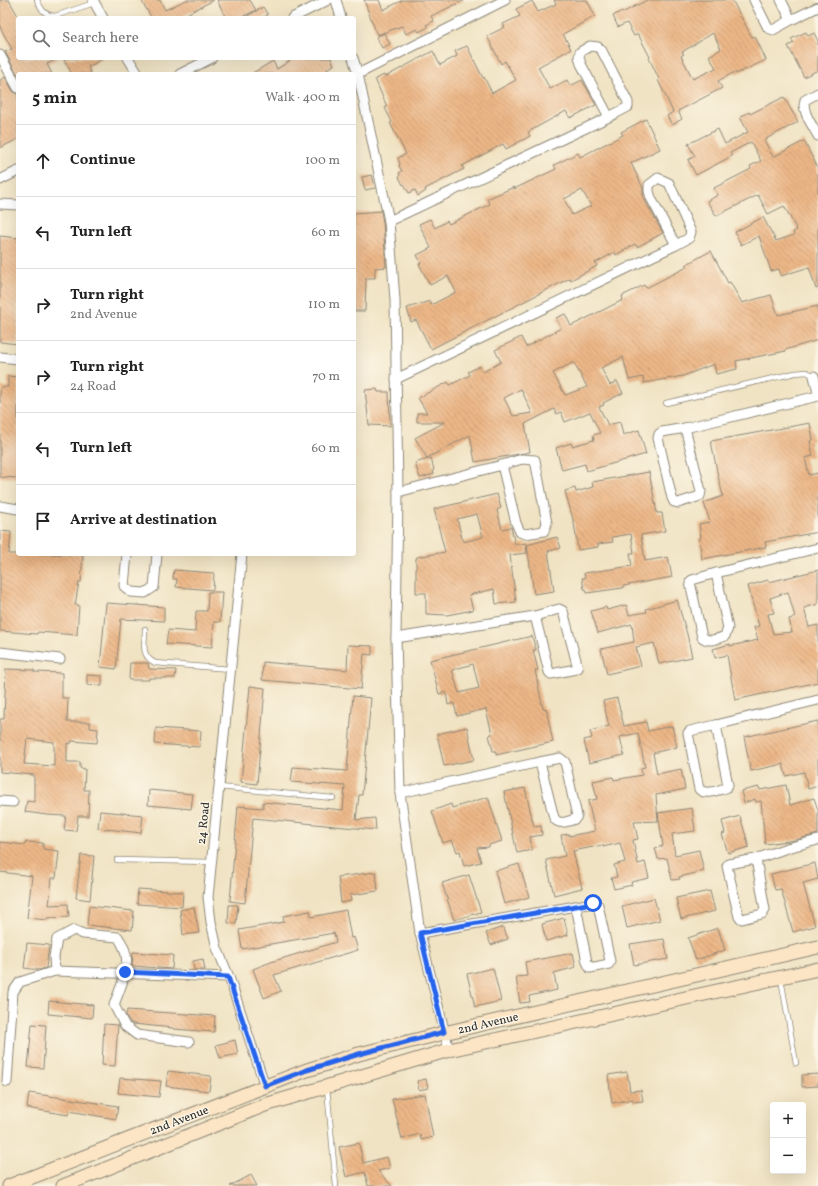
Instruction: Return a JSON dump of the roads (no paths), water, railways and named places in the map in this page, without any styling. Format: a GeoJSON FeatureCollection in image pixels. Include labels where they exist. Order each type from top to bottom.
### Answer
{"type":"FeatureCollection","features":[{"type":"Feature","properties":{"kind":"street"},"geometry":{"type":"LineString","coordinates":[[296,16],[328,0]]}},
{"type":"Feature","properties":{"kind":"street"},"geometry":{"type":"LineString","coordinates":[[336,0],[340,16]]}},
{"type":"Feature","properties":{"kind":"street"},"geometry":{"type":"LineString","coordinates":[[358,74],[505,0]]}},
{"type":"Feature","properties":{"kind":"street"},"geometry":{"type":"LineString","coordinates":[[754,0],[768,28],[773,30],[818,7]]}},
{"type":"Feature","properties":{"kind":"street"},"geometry":{"type":"LineString","coordinates":[[781,0],[791,20]]}},
{"type":"Feature","properties":{"kind":"street"},"geometry":{"type":"LineString","coordinates":[[93,1],[102,16]]}},
{"type":"Feature","properties":{"kind":"street"},"geometry":{"type":"LineString","coordinates":[[389,221],[609,117],[628,108],[628,102],[602,51],[598,46],[590,46],[580,52],[579,57],[581,64],[609,117]]}},
{"type":"Feature","properties":{"kind":"street"},"geometry":{"type":"LineString","coordinates":[[0,55],[3,68],[16,85]]}},
{"type":"Feature","properties":{"kind":"street"},"geometry":{"type":"LineString","coordinates":[[129,60],[137,72]]}},
{"type":"Feature","properties":{"kind":"street"},"geometry":{"type":"LineString","coordinates":[[184,72],[208,60]]}},
{"type":"Feature","properties":{"kind":"street"},"geometry":{"type":"LineString","coordinates":[[354,60],[358,74],[389,221],[395,300],[398,492],[396,638],[400,793],[420,933],[449,1050]]}},
{"type":"Feature","properties":{"kind":"street"},"geometry":{"type":"LineString","coordinates":[[818,93],[805,100],[803,103],[818,136]]}},
{"type":"Feature","properties":{"kind":"street"},"geometry":{"type":"LineString","coordinates":[[0,180],[16,172]]}},
{"type":"Feature","properties":{"kind":"street"},"geometry":{"type":"LineString","coordinates":[[396,379],[676,245],[689,238],[691,232],[669,184],[658,178],[649,185],[648,191],[676,245]]}},
{"type":"Feature","properties":{"kind":"street"},"geometry":{"type":"LineString","coordinates":[[0,204],[16,205]]}},
{"type":"Feature","properties":{"kind":"street"},"geometry":{"type":"LineString","coordinates":[[0,357],[16,359]]}},
{"type":"Feature","properties":{"kind":"street"},"geometry":{"type":"LineString","coordinates":[[685,428],[701,491],[700,496],[678,503],[674,502],[672,498],[658,438],[659,434],[662,432],[685,428],[818,395],[814,376]]}},
{"type":"Feature","properties":{"kind":"street"},"geometry":{"type":"LineString","coordinates":[[398,492],[502,465],[522,460],[535,460],[547,523],[544,531],[525,534],[520,532],[516,523],[502,465]]}},
{"type":"Feature","properties":{"kind":"street"},"geometry":{"type":"LineString","coordinates":[[0,506],[16,508]]}},
{"type":"Feature","properties":{"kind":"street"},"geometry":{"type":"LineString","coordinates":[[716,574],[728,628],[725,636],[710,641],[702,637],[690,582],[692,580],[818,548]]}},
{"type":"Feature","properties":{"kind":"street"},"geometry":{"type":"LineString","coordinates":[[127,556],[124,586],[131,592],[145,593],[154,587],[157,556]]}},
{"type":"Feature","properties":{"kind":"street","name":"24 Road"},"geometry":{"type":"LineString","coordinates":[[242,556],[208,896],[211,922],[217,948],[265,1086]]}},
{"type":"Feature","properties":{"kind":"street"},"geometry":{"type":"LineString","coordinates":[[396,638],[535,616],[559,609],[563,612],[578,665],[576,669],[550,674],[535,616]]}},
{"type":"Feature","properties":{"kind":"street"},"geometry":{"type":"LineString","coordinates":[[0,652],[60,660]]}},
{"type":"Feature","properties":{"kind":"street"},"geometry":{"type":"LineString","coordinates":[[716,725],[728,785],[726,788],[706,793],[702,792],[699,788],[688,733],[690,731],[818,700]]}},
{"type":"Feature","properties":{"kind":"street"},"geometry":{"type":"LineString","coordinates":[[400,793],[540,762],[560,758],[565,762],[577,814],[575,819],[559,823],[554,818],[540,762]]}},
{"type":"Feature","properties":{"kind":"street"},"geometry":{"type":"LineString","coordinates":[[0,801],[13,802]]}},
{"type":"Feature","properties":{"kind":"street"},"geometry":{"type":"LineString","coordinates":[[756,859],[765,910],[762,914],[742,919],[739,917],[727,866],[728,864],[756,859],[787,848],[818,840]]}},
{"type":"Feature","properties":{"kind":"street"},"geometry":{"type":"LineString","coordinates":[[420,933],[593,903],[598,905],[610,961],[606,966],[590,968],[588,965],[576,906]]}},
{"type":"Feature","properties":{"kind":"street"},"geometry":{"type":"LineString","coordinates":[[55,971],[54,957],[57,939],[74,930],[83,934],[118,937],[123,945],[126,956],[125,972],[114,1005],[124,1026],[137,1035],[189,1042]]}},
{"type":"Feature","properties":{"kind":"street","name":"2nd Avenue"},"geometry":{"type":"LineString","coordinates":[[9,1186],[307,1070],[359,1054],[444,1032],[818,947]]}},
{"type":"Feature","properties":{"kind":"street","name":"2nd Avenue"},"geometry":{"type":"LineString","coordinates":[[62,1186],[265,1105],[449,1050],[818,969]]}},
{"type":"Feature","properties":{"kind":"street"},"geometry":{"type":"LineString","coordinates":[[7,1082],[13,992],[20,982],[55,971],[125,972],[228,977]]}},
{"type":"Feature","properties":{"kind":"lane"},"geometry":{"type":"LineString","coordinates":[[37,0],[44,13],[49,16],[55,16],[93,1]]}},
{"type":"Feature","properties":{"kind":"lane"},"geometry":{"type":"LineString","coordinates":[[666,403],[795,373],[806,372],[814,376]]}},
{"type":"Feature","properties":{"kind":"lane"},"geometry":{"type":"LineString","coordinates":[[145,629],[145,652],[148,659],[155,663],[230,669]]}},
{"type":"Feature","properties":{"kind":"lane"},"geometry":{"type":"LineString","coordinates":[[219,787],[334,798]]}},
{"type":"Feature","properties":{"kind":"lane"},"geometry":{"type":"LineString","coordinates":[[117,860],[211,862]]}},
{"type":"Feature","properties":{"kind":"lane"},"geometry":{"type":"LineString","coordinates":[[780,978],[796,1063]]}},
{"type":"Feature","properties":{"kind":"lane"},"geometry":{"type":"LineString","coordinates":[[326,1086],[336,1186]]}}]}
